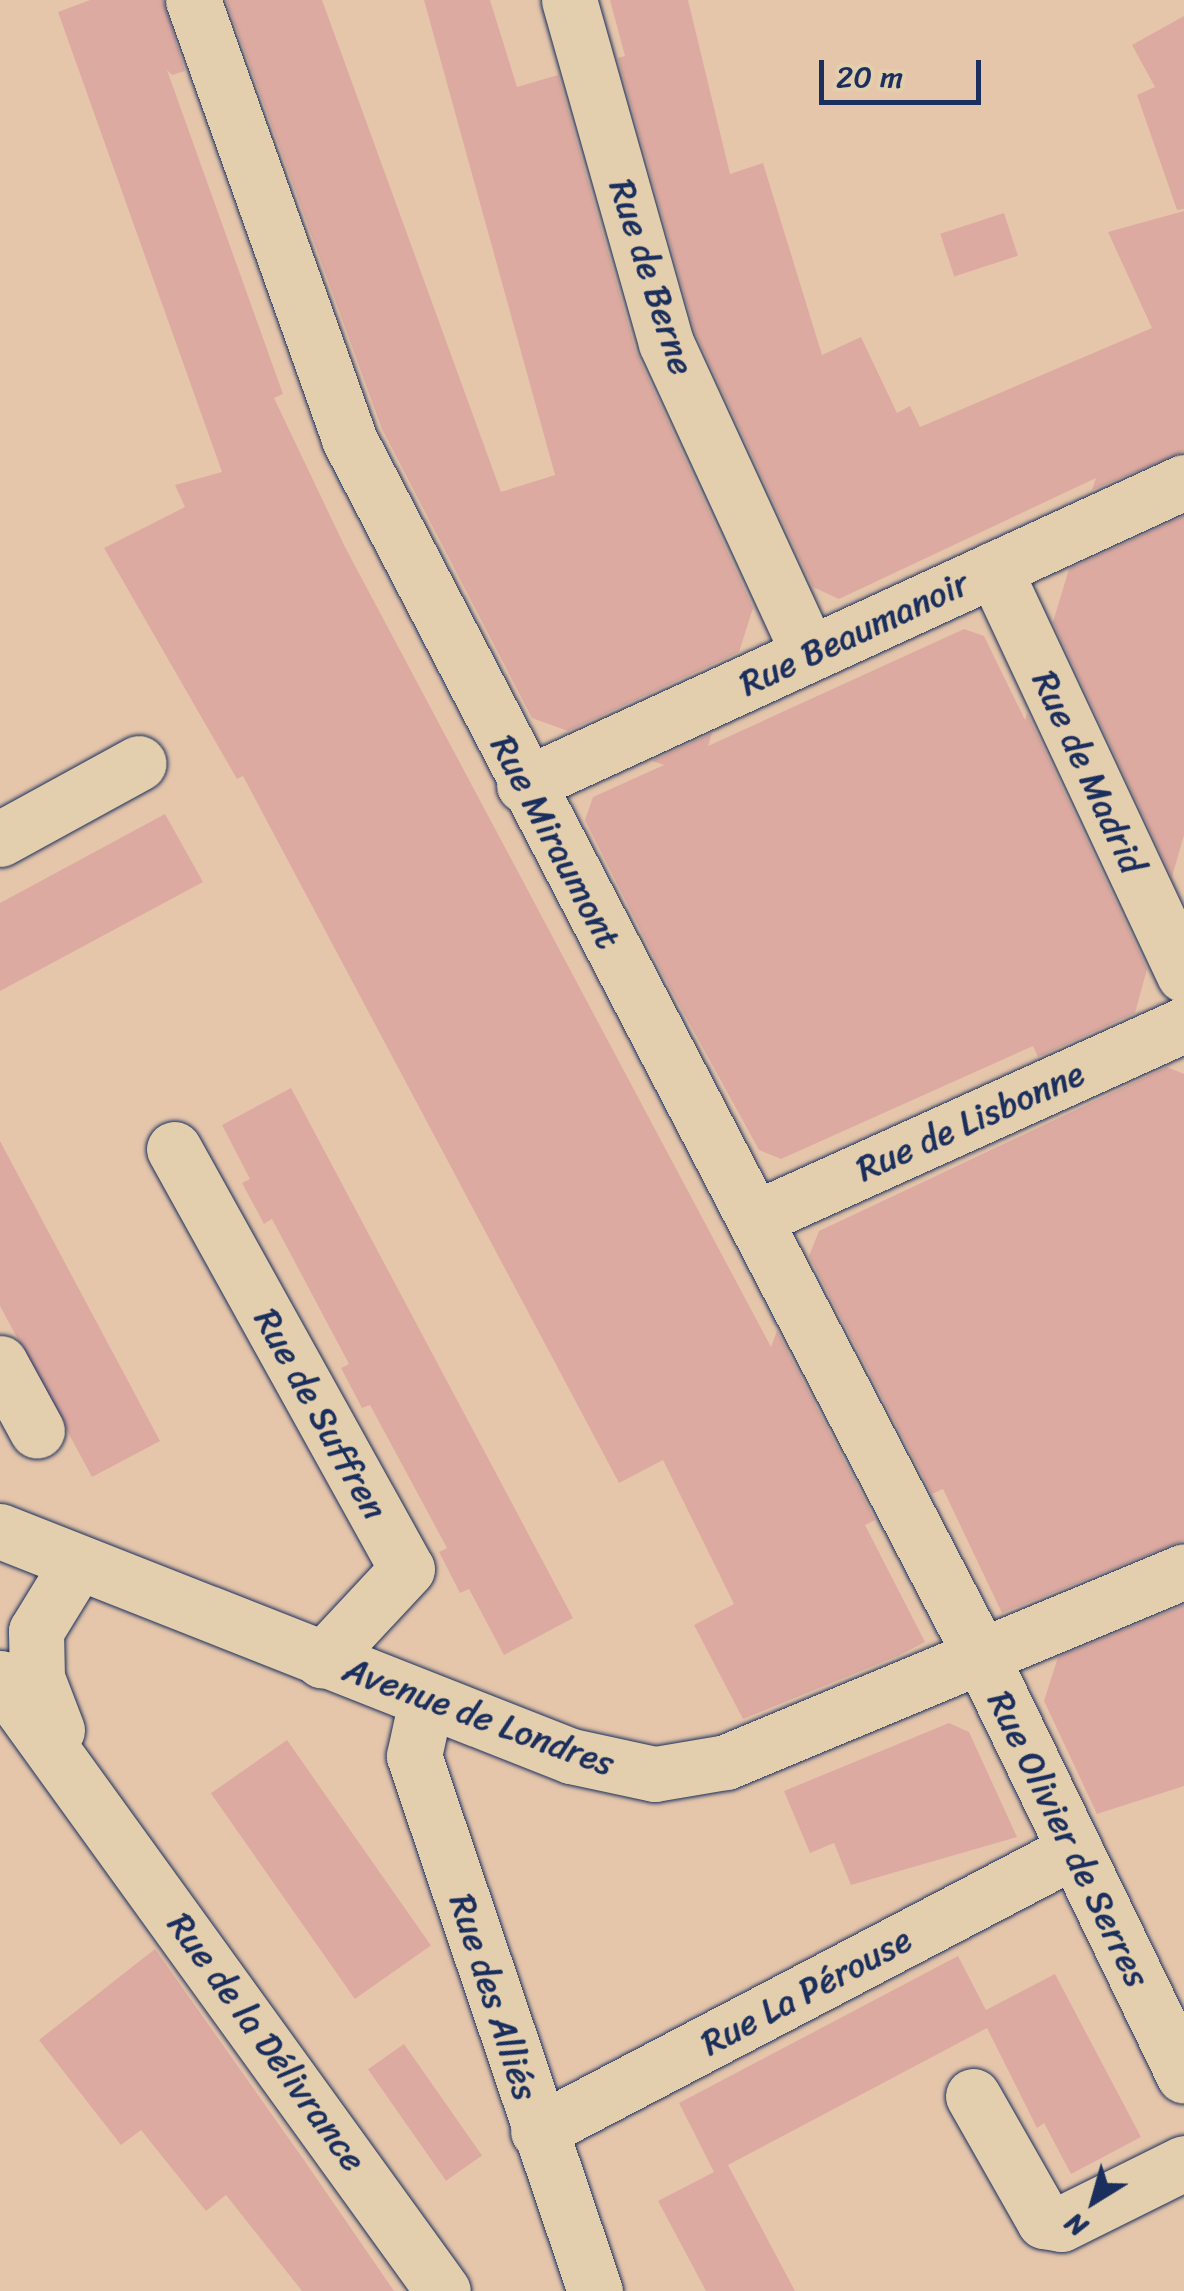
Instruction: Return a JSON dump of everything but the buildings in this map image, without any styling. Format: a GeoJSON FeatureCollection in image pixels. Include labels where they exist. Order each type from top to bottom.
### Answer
{"type":"FeatureCollection","features":[{"type":"Feature","properties":{"kind":"street","name":"Rue Miraumont"},"geometry":{"type":"LineString","coordinates":[[193,0],[350,440],[524,785],[756,1218],[981,1656]]}},
{"type":"Feature","properties":{"kind":"street","name":"Rue de Berne"},"geometry":{"type":"LineString","coordinates":[[569,0],[666,342],[809,654]]}},
{"type":"Feature","properties":{"kind":"street","name":"Rue Beaumanoir"},"geometry":{"type":"LineString","coordinates":[[524,785],[1184,482]]}},
{"type":"Feature","properties":{"kind":"street","name":"Rue de Madrid"},"geometry":{"type":"LineString","coordinates":[[994,569],[1184,975]]}},
{"type":"Feature","properties":{"kind":"street"},"geometry":{"type":"LineString","coordinates":[[0,839],[139,763]]}},
{"type":"Feature","properties":{"kind":"street","name":"Rue de Lisbonne"},"geometry":{"type":"LineString","coordinates":[[756,1218],[1184,1025]]}},
{"type":"Feature","properties":{"kind":"street","name":"Rue de Suffren"},"geometry":{"type":"LineString","coordinates":[[174,1149],[407,1569],[322,1660]]}},
{"type":"Feature","properties":{"kind":"street"},"geometry":{"type":"LineString","coordinates":[[0,1363],[36,1431]]}},
{"type":"Feature","properties":{"kind":"street","name":"Avenue de Londres"},"geometry":{"type":"LineString","coordinates":[[0,1531],[571,1756],[655,1774],[726,1762],[1184,1571]]}},
{"type":"Feature","properties":{"kind":"street","name":"Rue de la Délivrance"},"geometry":{"type":"LineString","coordinates":[[77,1564],[36,1631],[36,1678],[88,1794]]}},
{"type":"Feature","properties":{"kind":"street","name":"Rue Olivier de Serres"},"geometry":{"type":"LineString","coordinates":[[981,1656],[1184,2076]]}},
{"type":"Feature","properties":{"kind":"street","name":"Rue de la Délivrance"},"geometry":{"type":"LineString","coordinates":[[0,1678],[88,1794],[443,2291]]}},
{"type":"Feature","properties":{"kind":"street","name":"Rue des Alliés"},"geometry":{"type":"LineString","coordinates":[[426,1700],[414,1756],[595,2291]]}},
{"type":"Feature","properties":{"kind":"street","name":"Rue La Pérouse"},"geometry":{"type":"LineString","coordinates":[[538,2131],[1074,1850]]}},
{"type":"Feature","properties":{"kind":"street"},"geometry":{"type":"LineString","coordinates":[[973,2096],[1044,2221],[1062,2224],[1184,2163]]}}]}
